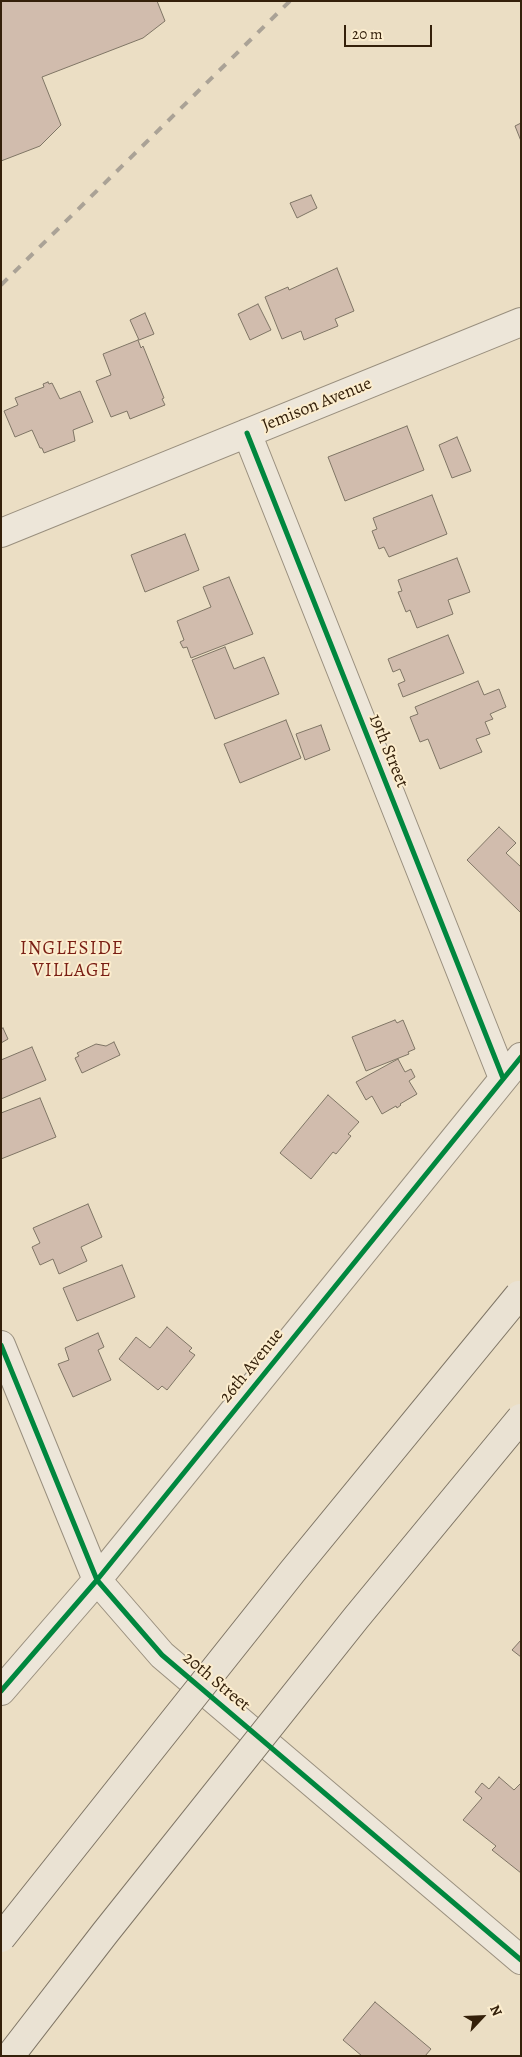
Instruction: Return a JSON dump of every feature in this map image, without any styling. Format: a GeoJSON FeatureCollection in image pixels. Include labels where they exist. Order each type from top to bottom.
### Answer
{"type":"FeatureCollection","features":[{"type":"Feature","properties":{"kind":"highway"},"geometry":{"type":"LineString","coordinates":[[1,1938],[286,1580],[519,1295]]}},
{"type":"Feature","properties":{"kind":"highway"},"geometry":{"type":"LineString","coordinates":[[10,2056],[105,1933],[343,1634],[521,1418]]}},
{"type":"Feature","properties":{"kind":"street","name":"Jemison Avenue"},"geometry":{"type":"LineString","coordinates":[[1,533],[521,322]]}},
{"type":"Feature","properties":{"kind":"street","name":"19th Street"},"geometry":{"type":"LineString","coordinates":[[247,433],[503,1078]]}},
{"type":"Feature","properties":{"kind":"street","name":"26th Avenue"},"geometry":{"type":"LineString","coordinates":[[1,1691],[97,1580],[521,1056]]}},
{"type":"Feature","properties":{"kind":"street","name":"20th Street"},"geometry":{"type":"LineString","coordinates":[[1,1345],[97,1580],[162,1654],[521,1960]]}},
{"type":"Feature","properties":{"kind":"building"},"geometry":{"type":"Polygon","coordinates":[[[1,1],[157,1],[165,21],[143,38],[42,77],[61,125],[40,146],[1,161],[1,1]]]}},
{"type":"Feature","properties":{"kind":"building"},"geometry":{"type":"Polygon","coordinates":[[[521,123],[521,141],[515,126],[521,123]]]}},
{"type":"Feature","properties":{"kind":"building"},"geometry":{"type":"Polygon","coordinates":[[[311,195],[317,208],[297,218],[290,203],[311,195]]]}},
{"type":"Feature","properties":{"kind":"building"},"geometry":{"type":"Polygon","coordinates":[[[337,268],[354,311],[335,319],[338,326],[304,340],[301,331],[282,339],[265,297],[288,287],[289,290],[337,268]]]}},
{"type":"Feature","properties":{"kind":"building"},"geometry":{"type":"Polygon","coordinates":[[[258,304],[271,330],[250,340],[238,314],[258,304]]]}},
{"type":"Feature","properties":{"kind":"building"},"geometry":{"type":"Polygon","coordinates":[[[145,313],[154,334],[139,340],[130,320],[145,313]]]}},
{"type":"Feature","properties":{"kind":"building"},"geometry":{"type":"Polygon","coordinates":[[[138,340],[141,348],[143,346],[164,398],[162,399],[165,405],[130,419],[127,411],[111,417],[96,381],[111,375],[103,354],[138,340]]]}},
{"type":"Feature","properties":{"kind":"building"},"geometry":{"type":"Polygon","coordinates":[[[48,382],[49,384],[52,383],[60,399],[80,391],[93,422],[73,430],[75,441],[44,453],[32,430],[15,437],[4,411],[18,405],[15,398],[44,387],[43,384],[48,382]]]}},
{"type":"Feature","properties":{"kind":"building"},"geometry":{"type":"Polygon","coordinates":[[[407,426],[424,470],[345,501],[328,457],[407,426]]]}},
{"type":"Feature","properties":{"kind":"building"},"geometry":{"type":"Polygon","coordinates":[[[457,437],[471,471],[452,478],[439,445],[457,437]]]}},
{"type":"Feature","properties":{"kind":"building"},"geometry":{"type":"Polygon","coordinates":[[[432,495],[447,534],[389,557],[384,547],[379,549],[372,531],[377,529],[373,518],[432,495]]]}},
{"type":"Feature","properties":{"kind":"building"},"geometry":{"type":"Polygon","coordinates":[[[185,534],[199,570],[145,592],[131,555],[185,534]]]}},
{"type":"Feature","properties":{"kind":"building"},"geometry":{"type":"Polygon","coordinates":[[[457,558],[470,592],[448,600],[453,614],[417,628],[410,610],[406,612],[398,592],[402,591],[398,580],[457,558]]]}},
{"type":"Feature","properties":{"kind":"building"},"geometry":{"type":"Polygon","coordinates":[[[229,577],[253,634],[191,658],[187,647],[183,648],[180,642],[184,640],[177,621],[211,607],[203,587],[229,577]]]}},
{"type":"Feature","properties":{"kind":"building"},"geometry":{"type":"Polygon","coordinates":[[[448,635],[464,673],[403,697],[398,684],[405,681],[400,669],[393,672],[388,659],[448,635]]]}},
{"type":"Feature","properties":{"kind":"building"},"geometry":{"type":"Polygon","coordinates":[[[225,647],[234,669],[264,657],[279,694],[215,719],[192,660],[225,647]]]}},
{"type":"Feature","properties":{"kind":"building"},"geometry":{"type":"Polygon","coordinates":[[[478,681],[484,695],[499,689],[506,707],[490,714],[493,719],[485,722],[490,734],[476,739],[482,752],[440,769],[428,739],[420,742],[410,717],[418,714],[415,707],[478,681]]]}},
{"type":"Feature","properties":{"kind":"building"},"geometry":{"type":"Polygon","coordinates":[[[286,720],[301,758],[240,783],[224,744],[286,720]]]}},
{"type":"Feature","properties":{"kind":"building"},"geometry":{"type":"Polygon","coordinates":[[[321,725],[330,750],[305,760],[296,734],[321,725]]]}},
{"type":"Feature","properties":{"kind":"building"},"geometry":{"type":"Polygon","coordinates":[[[499,827],[516,843],[506,853],[521,867],[521,913],[467,860],[499,827]]]}},
{"type":"Feature","properties":{"kind":"building"},"geometry":{"type":"Polygon","coordinates":[[[395,1020],[397,1023],[403,1020],[415,1049],[408,1052],[409,1054],[366,1071],[352,1037],[395,1020]]]}},
{"type":"Feature","properties":{"kind":"building"},"geometry":{"type":"Polygon","coordinates":[[[3,1028],[8,1039],[1,1043],[1,1029],[3,1028]]]}},
{"type":"Feature","properties":{"kind":"building"},"geometry":{"type":"Polygon","coordinates":[[[114,1042],[120,1055],[82,1073],[75,1058],[79,1056],[77,1053],[96,1044],[106,1046],[114,1042]]]}},
{"type":"Feature","properties":{"kind":"building"},"geometry":{"type":"Polygon","coordinates":[[[32,1047],[46,1080],[1,1099],[1,1060],[32,1047]]]}},
{"type":"Feature","properties":{"kind":"building"},"geometry":{"type":"Polygon","coordinates":[[[398,1059],[405,1072],[411,1069],[415,1077],[409,1081],[417,1094],[400,1104],[397,1108],[396,1106],[382,1114],[372,1096],[366,1100],[356,1082],[398,1059]]]}},
{"type":"Feature","properties":{"kind":"building"},"geometry":{"type":"Polygon","coordinates":[[[328,1095],[359,1122],[348,1134],[351,1136],[336,1154],[333,1152],[311,1179],[280,1153],[328,1095]]]}},
{"type":"Feature","properties":{"kind":"building"},"geometry":{"type":"Polygon","coordinates":[[[40,1098],[56,1137],[1,1159],[1,1113],[40,1098]]]}},
{"type":"Feature","properties":{"kind":"building"},"geometry":{"type":"Polygon","coordinates":[[[88,1204],[102,1237],[81,1247],[87,1261],[59,1274],[53,1259],[40,1265],[32,1247],[40,1243],[33,1228],[88,1204]]]}},
{"type":"Feature","properties":{"kind":"building"},"geometry":{"type":"Polygon","coordinates":[[[122,1265],[135,1297],[77,1321],[63,1288],[122,1265]]]}},
{"type":"Feature","properties":{"kind":"building"},"geometry":{"type":"Polygon","coordinates":[[[167,1327],[192,1348],[189,1351],[195,1355],[167,1390],[162,1386],[158,1390],[119,1359],[136,1337],[150,1348],[167,1327]]]}},
{"type":"Feature","properties":{"kind":"building"},"geometry":{"type":"Polygon","coordinates":[[[98,1333],[104,1347],[98,1350],[111,1380],[73,1397],[58,1364],[69,1360],[65,1348],[98,1333]]]}},
{"type":"Feature","properties":{"kind":"building"},"geometry":{"type":"Polygon","coordinates":[[[521,1640],[521,1657],[512,1650],[521,1640]]]}},
{"type":"Feature","properties":{"kind":"building"},"geometry":{"type":"Polygon","coordinates":[[[499,1777],[514,1790],[521,1783],[521,1873],[492,1850],[496,1846],[463,1820],[482,1798],[475,1792],[482,1783],[489,1789],[499,1777]]]}},
{"type":"Feature","properties":{"kind":"building"},"geometry":{"type":"Polygon","coordinates":[[[375,2002],[431,2049],[425,2056],[362,2056],[343,2040],[375,2002]]]}},
{"type":"Feature","properties":{"kind":"railway"},"geometry":{"type":"LineString","coordinates":[[1,285],[290,1]]}},
{"type":"Feature","properties":{"kind":"cycle path"},"geometry":{"type":"LineString","coordinates":[[247,433],[503,1078]]}},
{"type":"Feature","properties":{"kind":"cycle path"},"geometry":{"type":"LineString","coordinates":[[1,1691],[97,1580],[521,1057]]}},
{"type":"Feature","properties":{"kind":"cycle path"},"geometry":{"type":"LineString","coordinates":[[1,1345],[97,1580],[162,1655],[521,1960]]}},
{"type":"Feature","properties":{"kind":"district","name":"INGLESIDE VILLAGE"},"geometry":{"type":"Point","coordinates":[72,960]}}]}
